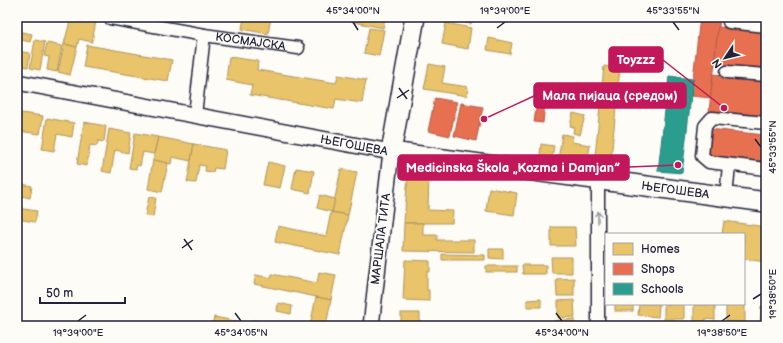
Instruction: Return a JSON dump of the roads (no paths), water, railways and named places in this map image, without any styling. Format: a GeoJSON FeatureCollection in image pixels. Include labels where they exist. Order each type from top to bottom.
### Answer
{"type":"FeatureCollection","features":[{"type":"Feature","properties":{"kind":"main road"},"geometry":{"type":"LineString","coordinates":[[391,152],[416,17]]}},
{"type":"Feature","properties":{"kind":"main road","name":"ЊЕГОШЕВА"},"geometry":{"type":"LineString","coordinates":[[391,152],[766,202]]}},
{"type":"Feature","properties":{"kind":"street","name":"КОСМАЈСКА"},"geometry":{"type":"LineString","coordinates":[[110,18],[204,35],[298,48]]}},
{"type":"Feature","properties":{"kind":"street"},"geometry":{"type":"LineString","coordinates":[[729,22],[766,26]]}},
{"type":"Feature","properties":{"kind":"street","name":"КОСМАЈСКА"},"geometry":{"type":"LineString","coordinates":[[195,115],[204,35]]}},
{"type":"Feature","properties":{"kind":"street"},"geometry":{"type":"LineString","coordinates":[[727,72],[766,75]]}},
{"type":"Feature","properties":{"kind":"street","name":"ЊЕГОШЕВА"},"geometry":{"type":"LineString","coordinates":[[17,82],[391,152]]}},
{"type":"Feature","properties":{"kind":"street"},"geometry":{"type":"LineString","coordinates":[[766,123],[712,118],[705,126],[702,156],[709,162],[766,169]]}},
{"type":"Feature","properties":{"kind":"street","name":"МАРШАЛА ТИТА"},"geometry":{"type":"LineString","coordinates":[[370,326],[391,152]]}},
{"type":"Feature","properties":{"kind":"street"},"geometry":{"type":"LineString","coordinates":[[726,197],[729,165]]}},
{"type":"Feature","properties":{"kind":"street"},"geometry":{"type":"LineString","coordinates":[[598,179],[598,326]]}},
{"type":"Feature","properties":{"kind":"place","name":"Toyzzz"},"geometry":{"type":"Point","coordinates":[724,108]}},
{"type":"Feature","properties":{"kind":"place","name":"Мала пијаца (средом)"},"geometry":{"type":"Point","coordinates":[484,119]}},
{"type":"Feature","properties":{"kind":"place","name":"Medicinska Škola „Kozma i Damjan”"},"geometry":{"type":"Point","coordinates":[678,165]}}]}
